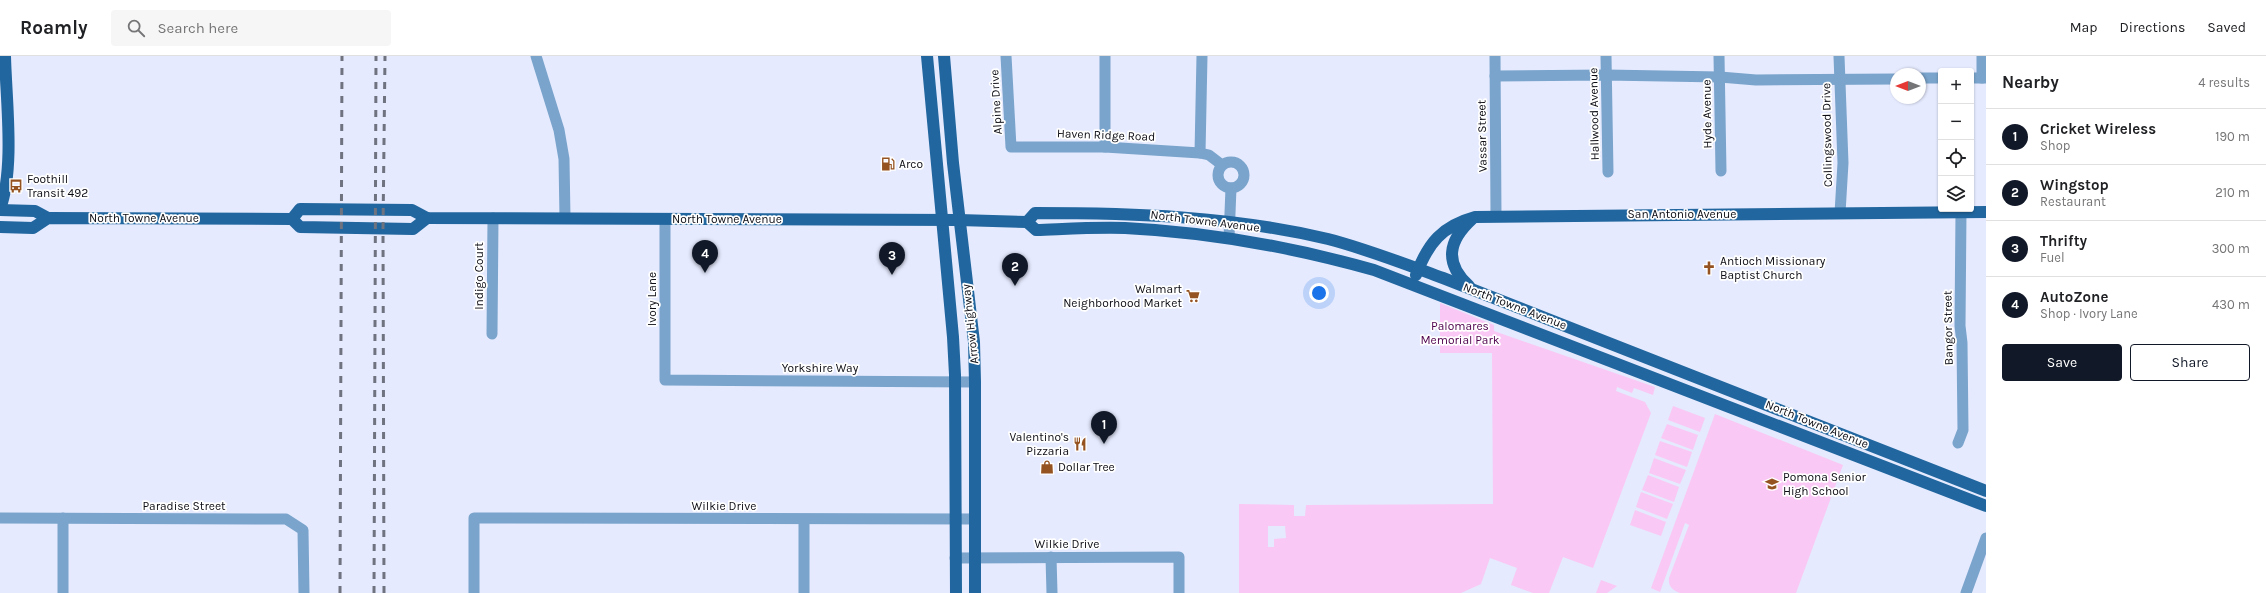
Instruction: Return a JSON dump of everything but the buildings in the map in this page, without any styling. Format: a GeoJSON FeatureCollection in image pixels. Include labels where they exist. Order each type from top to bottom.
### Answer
{"type":"FeatureCollection","features":[{"type":"Feature","properties":{"kind":"main road"},"geometry":{"type":"LineString","coordinates":[[0,227],[33,228],[48,218],[35,211],[0,209],[6,192],[8,144],[5,56]]}},
{"type":"Feature","properties":{"kind":"main road","name":"Arrow Highway"},"geometry":{"type":"LineString","coordinates":[[927,56],[941,220],[952,311],[955,382],[956,593]]}},
{"type":"Feature","properties":{"kind":"main road","name":"Arrow Highway"},"geometry":{"type":"LineString","coordinates":[[944,56],[974,342],[974,593]]}},
{"type":"Feature","properties":{"kind":"main road","name":"North Towne Avenue"},"geometry":{"type":"LineString","coordinates":[[292,219],[300,209],[412,210],[427,218],[960,220],[1027,222],[1036,230],[1124,228],[1230,238],[1328,257],[1374,270],[1986,506]]}},
{"type":"Feature","properties":{"kind":"main road","name":"San Antonio Avenue"},"geometry":{"type":"LineString","coordinates":[[1413,284],[1418,269],[1429,248],[1444,231],[1456,222],[1475,217],[1496,215],[1961,212]]}},
{"type":"Feature","properties":{"kind":"main road","name":"San Antonio Avenue"},"geometry":{"type":"LineString","coordinates":[[1974,212],[1986,212]]}},
{"type":"Feature","properties":{"kind":"main road","name":"North Towne Avenue"},"geometry":{"type":"LineString","coordinates":[[1027,222],[1035,214],[1111,213],[1161,215],[1230,222],[1328,239],[1379,254],[1986,491]]}},
{"type":"Feature","properties":{"kind":"main road"},"geometry":{"type":"LineString","coordinates":[[1472,290],[1454,268],[1452,254],[1455,241],[1462,229],[1475,217]]}},
{"type":"Feature","properties":{"kind":"main road","name":"North Towne Avenue"},"geometry":{"type":"LineString","coordinates":[[48,218],[292,219],[300,227],[414,229],[427,218]]}},
{"type":"Feature","properties":{"kind":"street"},"geometry":{"type":"LineString","coordinates":[[536,56],[560,137],[564,159],[565,218]]}},
{"type":"Feature","properties":{"kind":"street","name":"Alpine Drive"},"geometry":{"type":"LineString","coordinates":[[1006,56],[1011,147]]}},
{"type":"Feature","properties":{"kind":"street"},"geometry":{"type":"LineString","coordinates":[[1105,56],[1105,147]]}},
{"type":"Feature","properties":{"kind":"street"},"geometry":{"type":"LineString","coordinates":[[1202,56],[1200,153],[1209,155],[1222,165],[1234,163],[1243,171],[1241,182],[1231,188],[1224,186],[1219,180],[1218,172],[1222,165]]}},
{"type":"Feature","properties":{"kind":"street","name":"Vassar Street"},"geometry":{"type":"LineString","coordinates":[[1494,56],[1496,215]]}},
{"type":"Feature","properties":{"kind":"street","name":"Hallwood Avenue"},"geometry":{"type":"LineString","coordinates":[[1606,56],[1608,172]]}},
{"type":"Feature","properties":{"kind":"street","name":"Hyde Avenue"},"geometry":{"type":"LineString","coordinates":[[1719,56],[1721,171]]}},
{"type":"Feature","properties":{"kind":"street","name":"Collingswood Drive"},"geometry":{"type":"LineString","coordinates":[[1839,56],[1843,163],[1840,213]]}},
{"type":"Feature","properties":{"kind":"street"},"geometry":{"type":"LineString","coordinates":[[1980,78],[1982,56]]}},
{"type":"Feature","properties":{"kind":"street"},"geometry":{"type":"LineString","coordinates":[[1495,76],[1606,75],[1720,77],[1756,80],[1890,79]]}},
{"type":"Feature","properties":{"kind":"street"},"geometry":{"type":"LineString","coordinates":[[1926,78],[1938,78]]}},
{"type":"Feature","properties":{"kind":"street","name":"Haven Ridge Road"},"geometry":{"type":"LineString","coordinates":[[1011,147],[1105,147],[1200,153]]}},
{"type":"Feature","properties":{"kind":"street"},"geometry":{"type":"LineString","coordinates":[[1230,238],[1231,188]]}},
{"type":"Feature","properties":{"kind":"street","name":"Bangor Street"},"geometry":{"type":"LineString","coordinates":[[1958,443],[1963,430],[1962,343],[1960,326],[1961,212]]}},
{"type":"Feature","properties":{"kind":"street","name":"Indigo Court"},"geometry":{"type":"LineString","coordinates":[[492,334],[493,218]]}},
{"type":"Feature","properties":{"kind":"street","name":"Ivory Lane"},"geometry":{"type":"LineString","coordinates":[[665,219],[665,380]]}},
{"type":"Feature","properties":{"kind":"street","name":"Yorkshire Way"},"geometry":{"type":"LineString","coordinates":[[665,380],[975,382]]}},
{"type":"Feature","properties":{"kind":"street","name":"Paradise Street"},"geometry":{"type":"LineString","coordinates":[[0,518],[286,520],[303,530],[304,593]]}},
{"type":"Feature","properties":{"kind":"street"},"geometry":{"type":"LineString","coordinates":[[63,518],[63,593]]}},
{"type":"Feature","properties":{"kind":"street","name":"Wilkie Drive"},"geometry":{"type":"LineString","coordinates":[[474,593],[474,518],[804,520],[974,519]]}},
{"type":"Feature","properties":{"kind":"street"},"geometry":{"type":"LineString","coordinates":[[804,520],[804,593]]}},
{"type":"Feature","properties":{"kind":"street"},"geometry":{"type":"LineString","coordinates":[[1966,593],[1986,538]]}},
{"type":"Feature","properties":{"kind":"street"},"geometry":{"type":"LineString","coordinates":[[1052,557],[1052,593]]}},
{"type":"Feature","properties":{"kind":"street","name":"Wilkie Drive"},"geometry":{"type":"LineString","coordinates":[[955,558],[1179,557],[1179,593]]}},
{"type":"Feature","properties":{"kind":"green space","name":"Palomares Memorial Park"},"geometry":{"type":"Polygon","coordinates":[[[1440,303],[1494,325],[1494,331],[1655,387],[1653,395],[1634,388],[1632,393],[1617,387],[1616,391],[1645,402],[1651,413],[1593,568],[1563,557],[1549,593],[1533,593],[1511,585],[1517,568],[1490,558],[1481,584],[1461,593],[1239,593],[1239,504],[1294,505],[1294,516],[1305,516],[1306,505],[1493,504],[1492,353],[1440,353],[1440,303]],[[1268,526],[1268,547],[1274,547],[1274,539],[1286,538],[1285,526],[1268,526]]]}},
{"type":"Feature","properties":{"kind":"green space"},"geometry":{"type":"Polygon","coordinates":[[[1673,406],[1705,418],[1700,432],[1668,420],[1673,406]]]}},
{"type":"Feature","properties":{"kind":"green space"},"geometry":{"type":"Polygon","coordinates":[[[1715,414],[1843,465],[1796,593],[1680,593],[1675,591],[1670,585],[1669,578],[1689,525],[1685,523],[1660,592],[1651,588],[1715,414]]]}},
{"type":"Feature","properties":{"kind":"green space"},"geometry":{"type":"Polygon","coordinates":[[[1667,424],[1698,435],[1693,450],[1661,438],[1667,424]]]}},
{"type":"Feature","properties":{"kind":"green space"},"geometry":{"type":"Polygon","coordinates":[[[1660,441],[1692,452],[1687,467],[1655,455],[1660,441]]]}},
{"type":"Feature","properties":{"kind":"green space"},"geometry":{"type":"Polygon","coordinates":[[[1654,458],[1686,470],[1680,484],[1649,473],[1654,458]]]}},
{"type":"Feature","properties":{"kind":"green space"},"geometry":{"type":"Polygon","coordinates":[[[1648,475],[1679,487],[1674,502],[1642,490],[1648,475]]]}},
{"type":"Feature","properties":{"kind":"green space"},"geometry":{"type":"Polygon","coordinates":[[[1641,492],[1673,504],[1667,519],[1636,507],[1641,492]]]}},
{"type":"Feature","properties":{"kind":"green space"},"geometry":{"type":"Polygon","coordinates":[[[1635,510],[1666,522],[1661,536],[1630,525],[1635,510]]]}},
{"type":"Feature","properties":{"kind":"green space"},"geometry":{"type":"Polygon","coordinates":[[[1601,580],[1617,586],[1607,593],[1596,593],[1601,580]]]}},
{"type":"Feature","properties":{"kind":"railway"},"geometry":{"type":"LineString","coordinates":[[340,593],[342,56]]}},
{"type":"Feature","properties":{"kind":"railway"},"geometry":{"type":"LineString","coordinates":[[374,593],[376,56]]}},
{"type":"Feature","properties":{"kind":"railway"},"geometry":{"type":"LineString","coordinates":[[384,593],[383,229],[385,56]]}},
{"type":"Feature","properties":{"kind":"place","name":"Arco"},"geometry":{"type":"Point","coordinates":[888,164]}},
{"type":"Feature","properties":{"kind":"place","name":"Foothill Transit 492"},"geometry":{"type":"Point","coordinates":[16,186]}},
{"type":"Feature","properties":{"kind":"place","name":"Antioch Missionary Baptist Church"},"geometry":{"type":"Point","coordinates":[1709,268]}},
{"type":"Feature","properties":{"kind":"place","name":"AutoZone"},"geometry":{"type":"Point","coordinates":[705,273]}},
{"type":"Feature","properties":{"kind":"place","name":"Thrifty"},"geometry":{"type":"Point","coordinates":[892,275]}},
{"type":"Feature","properties":{"kind":"place","name":"Wingstop"},"geometry":{"type":"Point","coordinates":[1015,286]}},
{"type":"Feature","properties":{"kind":"place","name":"Walmart Neighborhood Market"},"geometry":{"type":"Point","coordinates":[1193,296]}},
{"type":"Feature","properties":{"kind":"place","name":"Valentino's Pizzaria"},"geometry":{"type":"Point","coordinates":[1080,444]}},
{"type":"Feature","properties":{"kind":"place","name":"Cricket Wireless"},"geometry":{"type":"Point","coordinates":[1104,444]}},
{"type":"Feature","properties":{"kind":"place","name":"Dollar Tree"},"geometry":{"type":"Point","coordinates":[1047,467]}},
{"type":"Feature","properties":{"kind":"place","name":"Pomona Senior High School"},"geometry":{"type":"Point","coordinates":[1772,484]}}]}
